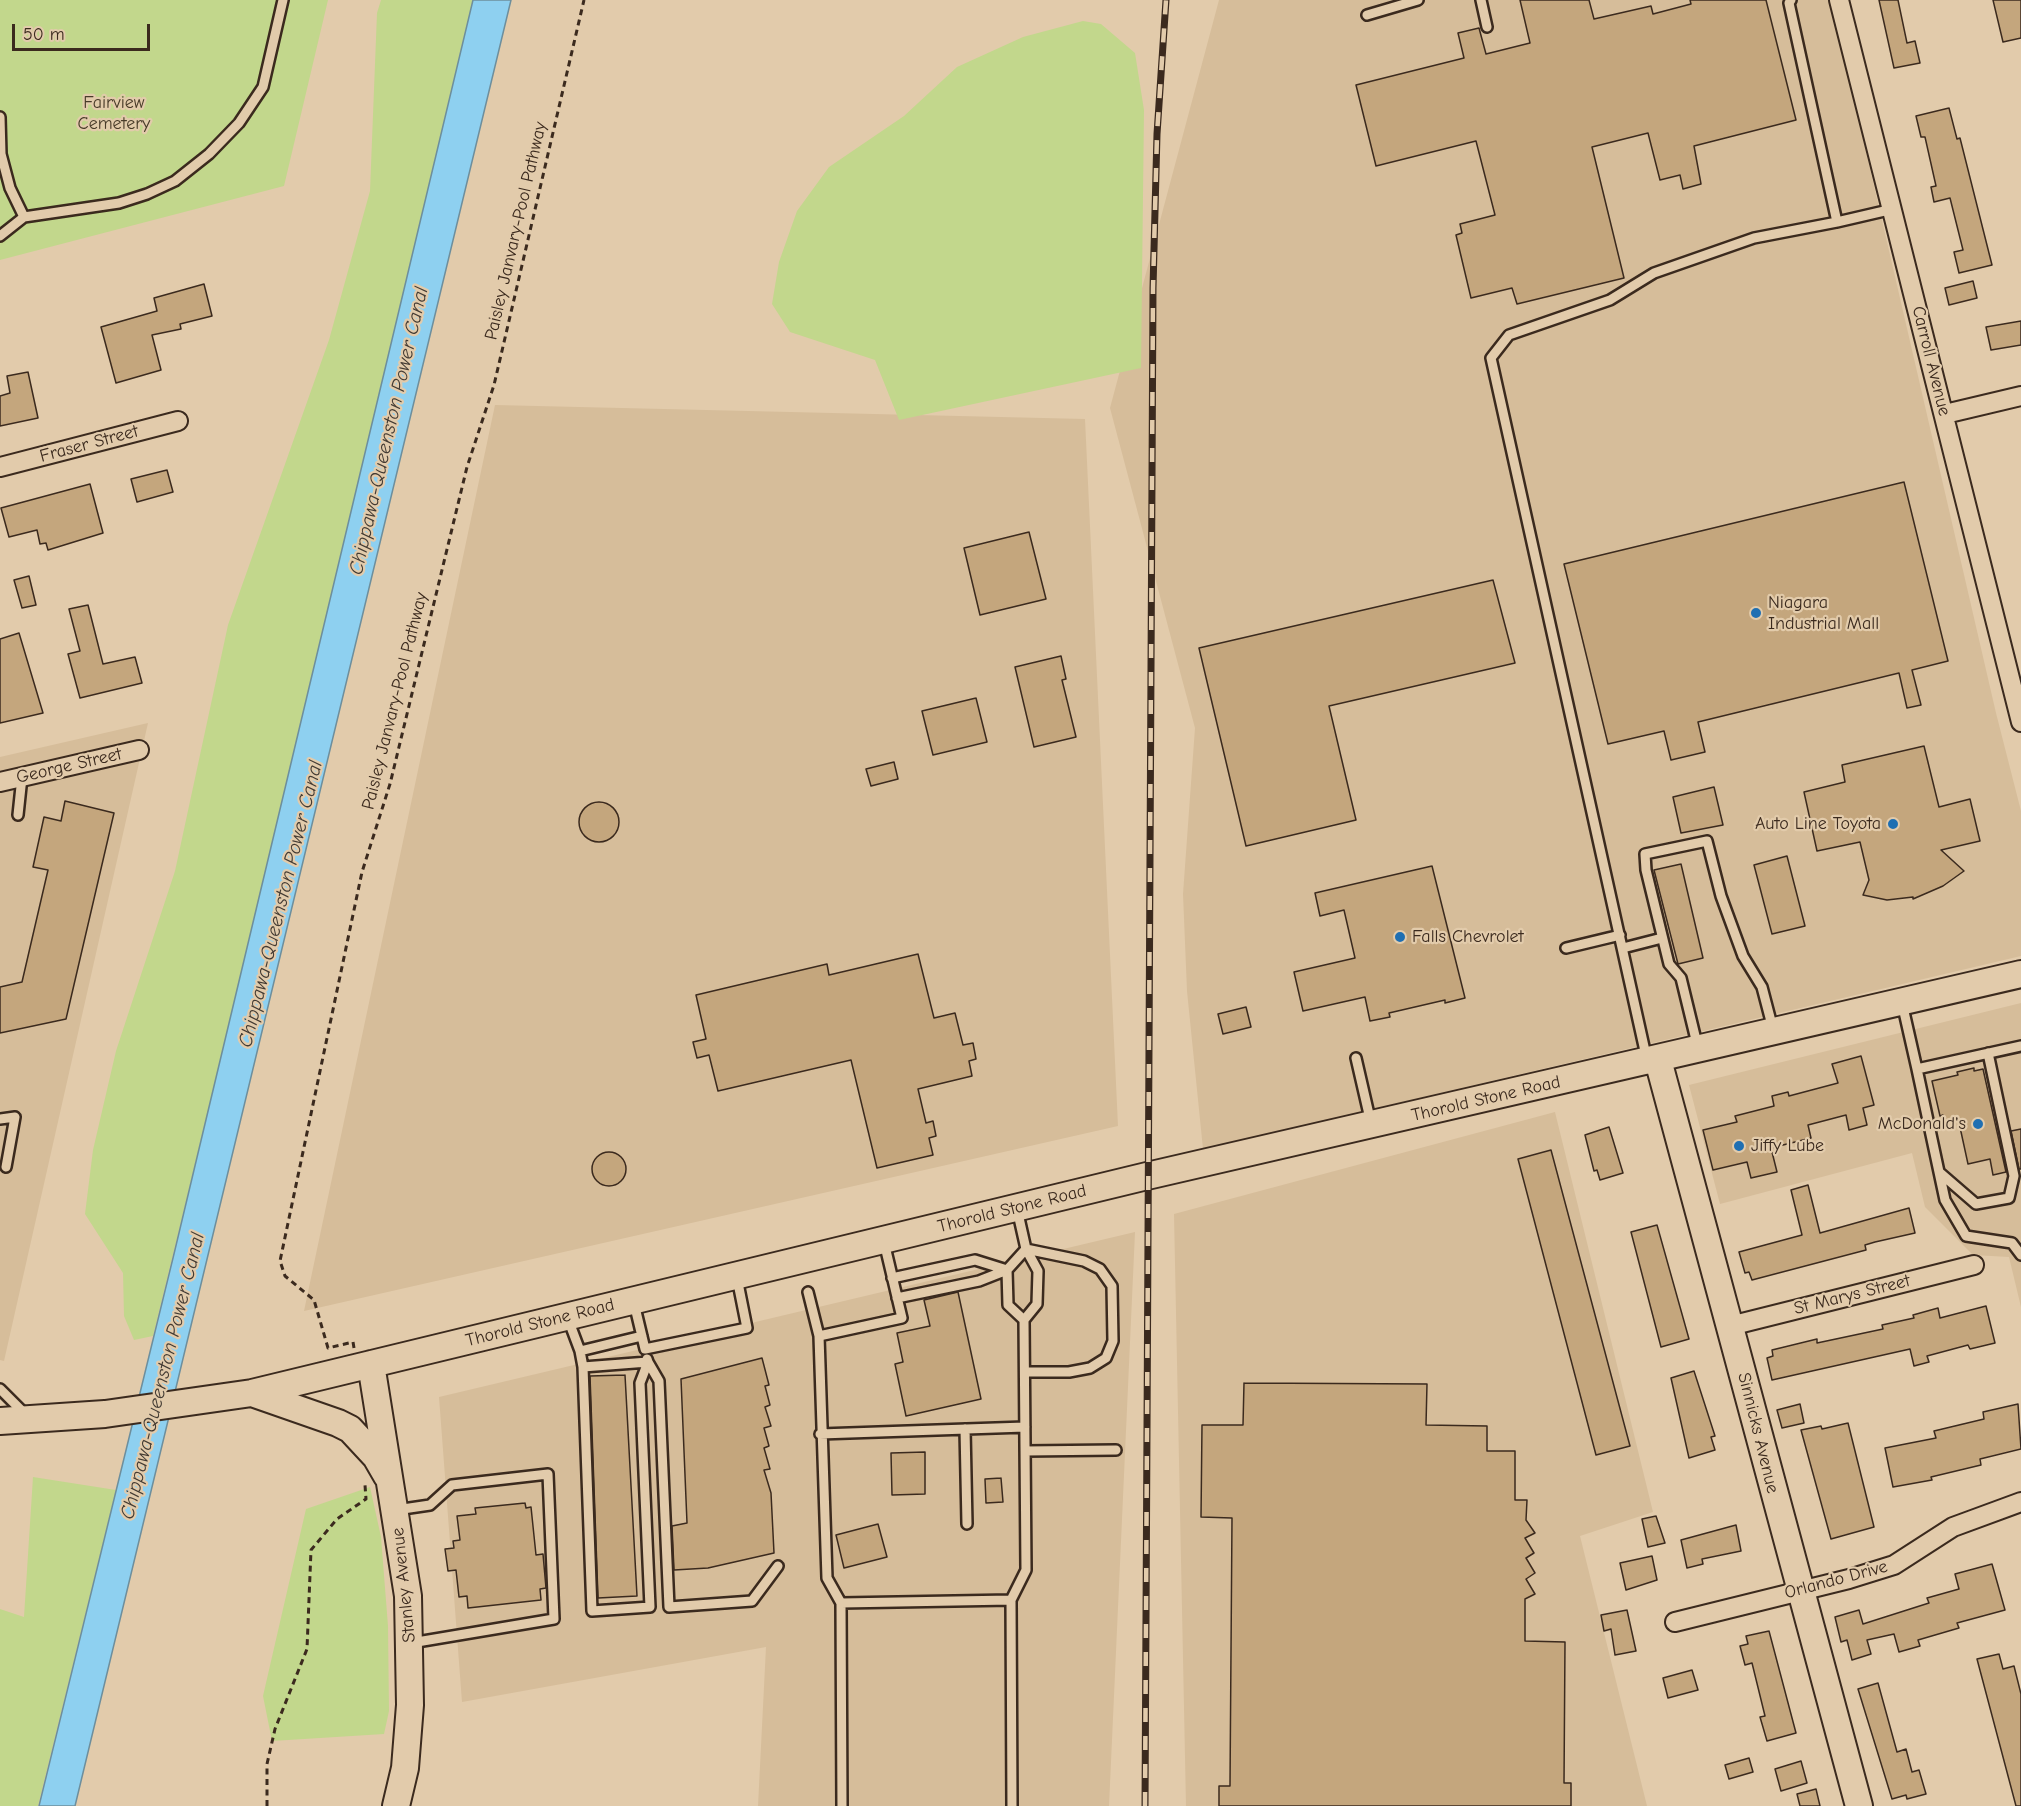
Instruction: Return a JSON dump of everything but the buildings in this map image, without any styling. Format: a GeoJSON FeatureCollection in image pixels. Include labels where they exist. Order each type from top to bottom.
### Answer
{"type":"FeatureCollection","features":[{"type":"Feature","properties":{"kind":"main road","name":"Thorold Stone Road"},"geometry":{"type":"LineString","coordinates":[[0,1421],[105,1414],[252,1393],[1016,1208],[2021,974]]}},
{"type":"Feature","properties":{"kind":"main road","name":"Sinnicks Avenue"},"geometry":{"type":"LineString","coordinates":[[1653,1061],[1730,1326],[1782,1529],[1858,1806]]}},
{"type":"Feature","properties":{"kind":"main road","name":"Stanley Avenue"},"geometry":{"type":"LineString","coordinates":[[364,1366],[392,1484],[408,1596],[411,1643],[405,1767],[396,1806]]}},
{"type":"Feature","properties":{"kind":"main road"},"geometry":{"type":"LineString","coordinates":[[252,1393],[338,1423],[350,1430],[376,1457],[392,1484]]}},
{"type":"Feature","properties":{"kind":"street","name":"Carroll Avenue"},"geometry":{"type":"LineString","coordinates":[[1839,0],[2018,693],[2021,722]]}},
{"type":"Feature","properties":{"kind":"street"},"geometry":{"type":"LineString","coordinates":[[1945,414],[2021,396]]}},
{"type":"Feature","properties":{"kind":"street","name":"Fraser Street"},"geometry":{"type":"LineString","coordinates":[[0,467],[178,421]]}},
{"type":"Feature","properties":{"kind":"street","name":"George Street"},"geometry":{"type":"LineString","coordinates":[[0,782],[139,750]]}},
{"type":"Feature","properties":{"kind":"street","name":"St Marys Street"},"geometry":{"type":"LineString","coordinates":[[1730,1326],[1974,1265]]}},
{"type":"Feature","properties":{"kind":"street","name":"Orlando Drive"},"geometry":{"type":"LineString","coordinates":[[1675,1622],[1894,1565],[1953,1527],[2021,1503]]}},
{"type":"Feature","properties":{"kind":"lane"},"geometry":{"type":"LineString","coordinates":[[0,236],[24,217],[119,203],[147,194],[176,181],[209,154],[239,123],[262,87],[283,0]]}},
{"type":"Feature","properties":{"kind":"lane"},"geometry":{"type":"LineString","coordinates":[[1367,15],[1418,0]]}},
{"type":"Feature","properties":{"kind":"lane"},"geometry":{"type":"LineString","coordinates":[[1481,0],[1487,27]]}},
{"type":"Feature","properties":{"kind":"lane"},"geometry":{"type":"LineString","coordinates":[[1791,0],[1789,3],[1837,222]]}},
{"type":"Feature","properties":{"kind":"lane"},"geometry":{"type":"LineString","coordinates":[[0,117],[1,154],[10,188],[24,217]]}},
{"type":"Feature","properties":{"kind":"lane"},"geometry":{"type":"LineString","coordinates":[[1653,1061],[1620,935],[1491,358],[1509,335],[1610,300],[1654,273],[1754,238],[1893,209]]}},
{"type":"Feature","properties":{"kind":"lane"},"geometry":{"type":"LineString","coordinates":[[18,815],[22,777]]}},
{"type":"Feature","properties":{"kind":"lane"},"geometry":{"type":"LineString","coordinates":[[1699,1050],[1681,978],[1669,964],[1646,870],[1646,854],[1707,841],[1721,896],[1743,956],[1762,987],[1774,1032]]}},
{"type":"Feature","properties":{"kind":"lane"},"geometry":{"type":"LineString","coordinates":[[1566,948],[1620,935]]}},
{"type":"Feature","properties":{"kind":"lane"},"geometry":{"type":"LineString","coordinates":[[1623,948],[1662,938]]}},
{"type":"Feature","properties":{"kind":"lane"},"geometry":{"type":"LineString","coordinates":[[1902,1002],[1945,1200],[1966,1236],[2012,1243],[2021,1255]]}},
{"type":"Feature","properties":{"kind":"lane"},"geometry":{"type":"LineString","coordinates":[[1917,1069],[2021,1046]]}},
{"type":"Feature","properties":{"kind":"lane"},"geometry":{"type":"LineString","coordinates":[[1939,1172],[1976,1204],[2009,1198],[2014,1176],[1988,1053]]}},
{"type":"Feature","properties":{"kind":"lane"},"geometry":{"type":"LineString","coordinates":[[1356,1058],[1372,1125]]}},
{"type":"Feature","properties":{"kind":"lane"},"geometry":{"type":"LineString","coordinates":[[0,1119],[15,1117],[6,1167]]}},
{"type":"Feature","properties":{"kind":"lane"},"geometry":{"type":"LineString","coordinates":[[1012,1806],[1011,1600],[1026,1570],[1024,1320],[1037,1304],[1038,1271],[1026,1249],[1016,1208]]}},
{"type":"Feature","properties":{"kind":"lane"},"geometry":{"type":"LineString","coordinates":[[819,1336],[902,1318],[883,1240]]}},
{"type":"Feature","properties":{"kind":"lane"},"geometry":{"type":"LineString","coordinates":[[897,1298],[979,1281],[1007,1270],[1026,1249]]}},
{"type":"Feature","properties":{"kind":"lane"},"geometry":{"type":"LineString","coordinates":[[1025,1372],[1069,1372],[1090,1368],[1106,1358],[1113,1341],[1112,1286],[1100,1269],[1084,1261],[1026,1249]]}},
{"type":"Feature","properties":{"kind":"lane"},"geometry":{"type":"LineString","coordinates":[[892,1278],[975,1260],[1007,1270]]}},
{"type":"Feature","properties":{"kind":"lane"},"geometry":{"type":"LineString","coordinates":[[1007,1270],[1008,1305],[1024,1320]]}},
{"type":"Feature","properties":{"kind":"lane"},"geometry":{"type":"LineString","coordinates":[[645,1349],[747,1328],[736,1276]]}},
{"type":"Feature","properties":{"kind":"lane"},"geometry":{"type":"LineString","coordinates":[[808,1292],[819,1336],[820,1434],[827,1578],[841,1603],[842,1806]]}},
{"type":"Feature","properties":{"kind":"lane"},"geometry":{"type":"LineString","coordinates":[[633,1300],[648,1362],[659,1381],[669,1607],[752,1601],[778,1566]]}},
{"type":"Feature","properties":{"kind":"lane"},"geometry":{"type":"LineString","coordinates":[[567,1316],[583,1366],[592,1611],[650,1607],[640,1383],[648,1362]]}},
{"type":"Feature","properties":{"kind":"lane"},"geometry":{"type":"LineString","coordinates":[[580,1351],[642,1336]]}},
{"type":"Feature","properties":{"kind":"lane"},"geometry":{"type":"LineString","coordinates":[[583,1366],[648,1362]]}},
{"type":"Feature","properties":{"kind":"lane"},"geometry":{"type":"LineString","coordinates":[[0,1389],[29,1419]]}},
{"type":"Feature","properties":{"kind":"lane"},"geometry":{"type":"LineString","coordinates":[[820,1434],[1025,1427]]}},
{"type":"Feature","properties":{"kind":"lane"},"geometry":{"type":"LineString","coordinates":[[965,1429],[967,1524]]}},
{"type":"Feature","properties":{"kind":"lane"},"geometry":{"type":"LineString","coordinates":[[1025,1451],[1116,1450]]}},
{"type":"Feature","properties":{"kind":"lane"},"geometry":{"type":"LineString","coordinates":[[396,1510],[430,1505],[452,1485],[548,1474],[554,1619],[411,1643]]}},
{"type":"Feature","properties":{"kind":"lane"},"geometry":{"type":"LineString","coordinates":[[841,1603],[1011,1600]]}},
{"type":"Feature","properties":{"kind":"path","name":"Paisley Janvary-Pool Pathway"},"geometry":{"type":"LineString","coordinates":[[364,1366],[353,1342],[328,1348],[314,1300],[285,1276],[280,1261],[362,872],[390,784],[467,467],[494,385],[584,0]]}},
{"type":"Feature","properties":{"kind":"path"},"geometry":{"type":"LineString","coordinates":[[267,1806],[267,1764],[275,1729],[307,1649],[311,1550],[336,1519],[366,1499],[365,1485]]}},
{"type":"Feature","properties":{"kind":"shaded area","name":"Niagara Industrial Mall"},"geometry":{"type":"Polygon","coordinates":[[[1219,0],[1831,0],[1996,713],[2021,811],[2021,956],[1203,1149],[1187,991],[1183,894],[1195,728],[1110,408],[1219,0]]]}},
{"type":"Feature","properties":{"kind":"shaded area"},"geometry":{"type":"Polygon","coordinates":[[[495,405],[1085,419],[1118,1126],[304,1311],[495,405]]]}},
{"type":"Feature","properties":{"kind":"shaded area"},"geometry":{"type":"Polygon","coordinates":[[[148,723],[4,1361],[0,1360],[0,757],[148,723]]]}},
{"type":"Feature","properties":{"kind":"shaded area"},"geometry":{"type":"Polygon","coordinates":[[[2021,1003],[2021,1307],[2009,1257],[1973,1255],[1925,1207],[1912,1153],[1720,1204],[1689,1085],[2021,1003]]]}},
{"type":"Feature","properties":{"kind":"shaded area"},"geometry":{"type":"Polygon","coordinates":[[[1555,1112],[1653,1512],[1580,1536],[1647,1806],[1186,1806],[1174,1214],[1555,1112]]]}},
{"type":"Feature","properties":{"kind":"shaded area"},"geometry":{"type":"Polygon","coordinates":[[[1135,1232],[1109,1806],[758,1806],[766,1647],[462,1702],[439,1397],[1135,1232]]]}},
{"type":"Feature","properties":{"kind":"green space","name":"Fairview Cemetery"},"geometry":{"type":"Polygon","coordinates":[[[0,0],[328,0],[284,186],[0,260],[0,0]]]}},
{"type":"Feature","properties":{"kind":"green space"},"geometry":{"type":"Polygon","coordinates":[[[381,0],[480,0],[153,1336],[134,1340],[124,1316],[123,1273],[85,1214],[93,1150],[116,1051],[175,871],[228,625],[329,340],[370,191],[377,13],[381,0]]]}},
{"type":"Feature","properties":{"kind":"green space"},"geometry":{"type":"Polygon","coordinates":[[[1083,21],[1101,24],[1135,53],[1144,110],[1141,368],[899,420],[875,360],[790,332],[772,304],[779,262],[797,211],[829,167],[904,116],[957,67],[1023,37],[1083,21]]]}},
{"type":"Feature","properties":{"kind":"green space"},"geometry":{"type":"Polygon","coordinates":[[[33,1477],[116,1490],[38,1806],[0,1806],[0,1609],[24,1617],[33,1477]]]}},
{"type":"Feature","properties":{"kind":"green space"},"geometry":{"type":"Polygon","coordinates":[[[370,1487],[381,1537],[388,1626],[389,1711],[384,1734],[272,1741],[263,1696],[306,1509],[370,1487]]]}},
{"type":"Feature","properties":{"kind":"water","name":"Chippawa-Queenston Power Canal"},"geometry":{"type":"Polygon","coordinates":[[[473,0],[511,0],[75,1806],[39,1806],[173,1258],[473,0]]]}},
{"type":"Feature","properties":{"kind":"railway"},"geometry":{"type":"LineString","coordinates":[[1145,1806],[1153,288],[1157,134],[1166,0]]}},
{"type":"Feature","properties":{"kind":"place","name":"Niagara Industrial Mall"},"geometry":{"type":"Point","coordinates":[1756,613]}},
{"type":"Feature","properties":{"kind":"place","name":"Auto Line Toyota"},"geometry":{"type":"Point","coordinates":[1893,824]}},
{"type":"Feature","properties":{"kind":"place","name":"Falls Chevrolet"},"geometry":{"type":"Point","coordinates":[1400,937]}},
{"type":"Feature","properties":{"kind":"place","name":"McDonald's"},"geometry":{"type":"Point","coordinates":[1978,1124]}},
{"type":"Feature","properties":{"kind":"place","name":"Jiffy Lube"},"geometry":{"type":"Point","coordinates":[1739,1146]}}]}
